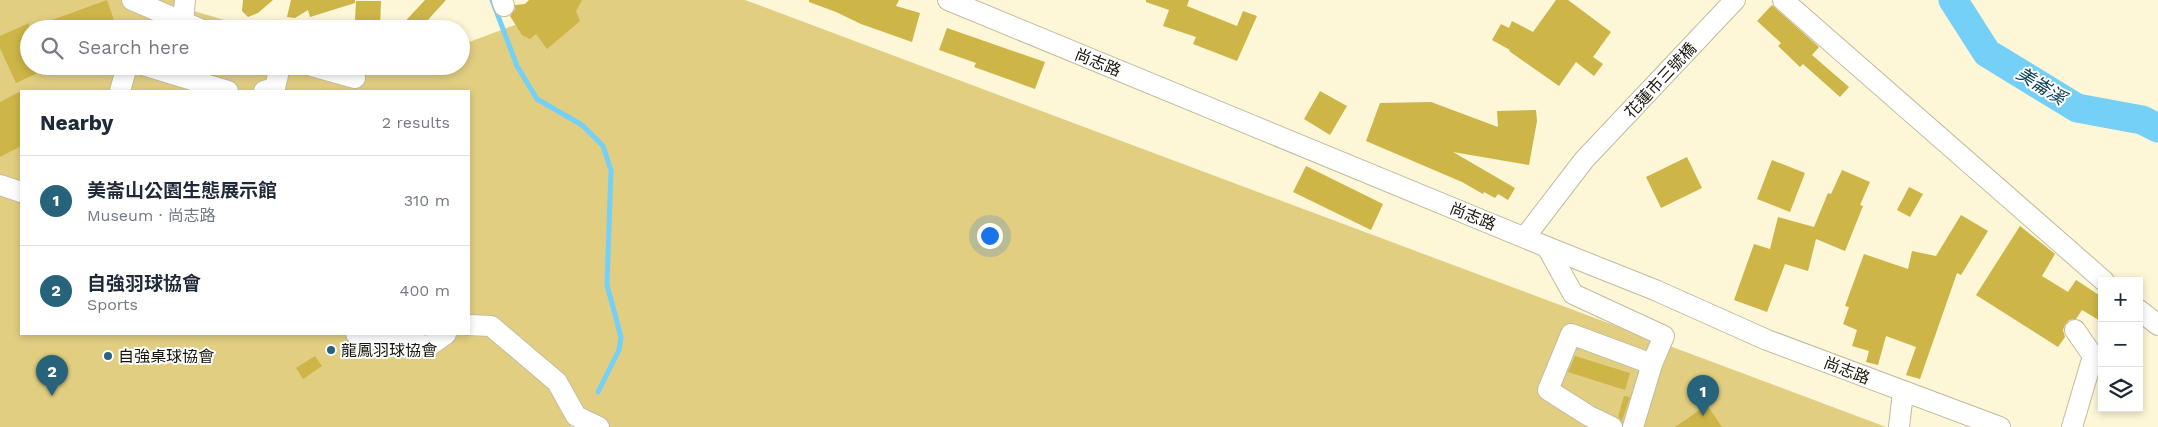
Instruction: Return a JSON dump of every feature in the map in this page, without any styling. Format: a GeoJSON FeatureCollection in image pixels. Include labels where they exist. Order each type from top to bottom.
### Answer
{"type":"FeatureCollection","features":[{"type":"Feature","properties":{"kind":"street"},"geometry":{"type":"LineString","coordinates":[[132,0],[177,20]]}},
{"type":"Feature","properties":{"kind":"street"},"geometry":{"type":"LineString","coordinates":[[185,0],[190,20]]}},
{"type":"Feature","properties":{"kind":"street","name":"尚志路"},"geometry":{"type":"LineString","coordinates":[[948,0],[1655,290],[1767,340],[2000,427]]}},
{"type":"Feature","properties":{"kind":"street","name":"花蓮市三號橋"},"geometry":{"type":"LineString","coordinates":[[1525,237],[1584,160],[1735,0]]}},
{"type":"Feature","properties":{"kind":"street"},"geometry":{"type":"LineString","coordinates":[[1783,0],[2099,277]]}},
{"type":"Feature","properties":{"kind":"street"},"geometry":{"type":"LineString","coordinates":[[120,90],[124,75]]}},
{"type":"Feature","properties":{"kind":"street"},"geometry":{"type":"LineString","coordinates":[[176,75],[225,90]]}},
{"type":"Feature","properties":{"kind":"street"},"geometry":{"type":"LineString","coordinates":[[268,90],[275,88],[278,75]]}},
{"type":"Feature","properties":{"kind":"street"},"geometry":{"type":"LineString","coordinates":[[344,75],[355,78]]}},
{"type":"Feature","properties":{"kind":"street"},"geometry":{"type":"LineString","coordinates":[[0,185],[20,192]]}},
{"type":"Feature","properties":{"kind":"street"},"geometry":{"type":"LineString","coordinates":[[1547,247],[1573,294],[1664,336],[1652,364],[1633,427]]}},
{"type":"Feature","properties":{"kind":"street"},"geometry":{"type":"LineString","coordinates":[[2143,313],[2158,325]]}},
{"type":"Feature","properties":{"kind":"street"},"geometry":{"type":"LineString","coordinates":[[470,325],[491,326],[557,382],[576,416],[599,427]]}},
{"type":"Feature","properties":{"kind":"street"},"geometry":{"type":"LineString","coordinates":[[2072,427],[2093,356],[2074,330]]}},
{"type":"Feature","properties":{"kind":"street"},"geometry":{"type":"LineString","coordinates":[[1612,427],[1589,416],[1548,390],[1571,334],[1652,364]]}},
{"type":"Feature","properties":{"kind":"street"},"geometry":{"type":"LineString","coordinates":[[370,335],[397,337],[429,346],[445,335]]}},
{"type":"Feature","properties":{"kind":"street"},"geometry":{"type":"LineString","coordinates":[[1899,427],[1903,392]]}},
{"type":"Feature","properties":{"kind":"shaded area"},"geometry":{"type":"Polygon","coordinates":[[[0,0],[174,0],[190,10],[225,20],[20,20],[20,75],[470,75],[470,42],[581,0],[745,0],[1886,427],[577,427],[572,424],[570,427],[0,427],[0,0]]]}},
{"type":"Feature","properties":{"kind":"building"},"geometry":{"type":"Polygon","coordinates":[[[107,0],[114,20],[52,20],[107,0]]]}},
{"type":"Feature","properties":{"kind":"building"},"geometry":{"type":"Polygon","coordinates":[[[243,0],[273,0],[258,13],[248,17],[242,11],[243,0]]]}},
{"type":"Feature","properties":{"kind":"building"},"geometry":{"type":"Polygon","coordinates":[[[291,0],[355,0],[355,3],[310,17],[308,10],[295,18],[287,17],[291,0]]]}},
{"type":"Feature","properties":{"kind":"building"},"geometry":{"type":"Polygon","coordinates":[[[425,0],[446,0],[428,20],[406,20],[425,0]]]}},
{"type":"Feature","properties":{"kind":"building"},"geometry":{"type":"Polygon","coordinates":[[[529,0],[582,0],[576,11],[580,21],[547,49],[536,34],[530,39],[522,35],[510,16],[515,9],[515,5],[525,4],[529,0]]]}},
{"type":"Feature","properties":{"kind":"building"},"geometry":{"type":"Polygon","coordinates":[[[809,0],[899,0],[896,6],[920,13],[912,42],[861,24],[809,2],[809,0]]]}},
{"type":"Feature","properties":{"kind":"building"},"geometry":{"type":"Polygon","coordinates":[[[1146,0],[1189,0],[1187,6],[1237,26],[1243,11],[1257,16],[1237,61],[1193,44],[1196,37],[1163,26],[1169,10],[1146,2],[1146,0]]]}},
{"type":"Feature","properties":{"kind":"building"},"geometry":{"type":"Polygon","coordinates":[[[1556,0],[1568,0],[1611,32],[1593,57],[1603,64],[1594,76],[1576,62],[1559,86],[1510,50],[1492,40],[1501,24],[1509,28],[1512,21],[1533,32],[1556,0]]]}},
{"type":"Feature","properties":{"kind":"building"},"geometry":{"type":"Polygon","coordinates":[[[356,1],[381,1],[380,20],[355,20],[356,1]]]}},
{"type":"Feature","properties":{"kind":"building"},"geometry":{"type":"Polygon","coordinates":[[[1772,5],[1819,47],[1812,55],[1849,87],[1840,97],[1803,64],[1800,67],[1778,46],[1781,43],[1757,21],[1772,5]]]}},
{"type":"Feature","properties":{"kind":"building"},"geometry":{"type":"Polygon","coordinates":[[[20,27],[20,75],[33,75],[16,83],[0,48],[0,36],[20,27]]]}},
{"type":"Feature","properties":{"kind":"building"},"geometry":{"type":"Polygon","coordinates":[[[947,28],[1045,62],[1035,89],[974,67],[976,63],[939,50],[947,28]]]}},
{"type":"Feature","properties":{"kind":"building"},"geometry":{"type":"Polygon","coordinates":[[[1320,91],[1347,106],[1330,135],[1304,119],[1320,91]]]}},
{"type":"Feature","properties":{"kind":"building"},"geometry":{"type":"Polygon","coordinates":[[[20,92],[20,147],[0,157],[0,102],[20,92]]]}},
{"type":"Feature","properties":{"kind":"building"},"geometry":{"type":"Polygon","coordinates":[[[1431,102],[1498,127],[1497,111],[1536,110],[1537,121],[1529,165],[1453,152],[1515,188],[1508,200],[1498,194],[1495,198],[1484,192],[1483,194],[1462,182],[1366,141],[1380,103],[1431,102]]]}},
{"type":"Feature","properties":{"kind":"building"},"geometry":{"type":"Polygon","coordinates":[[[1687,157],[1702,188],[1661,208],[1646,177],[1687,157]]]}},
{"type":"Feature","properties":{"kind":"building"},"geometry":{"type":"Polygon","coordinates":[[[1772,160],[1805,173],[1790,212],[1757,199],[1772,160]]]}},
{"type":"Feature","properties":{"kind":"building"},"geometry":{"type":"Polygon","coordinates":[[[1306,166],[1383,204],[1371,230],[1293,192],[1306,166]]]}},
{"type":"Feature","properties":{"kind":"building"},"geometry":{"type":"Polygon","coordinates":[[[1842,170],[1870,182],[1860,205],[1863,206],[1845,251],[1816,239],[1808,271],[1785,264],[1767,312],[1734,300],[1754,244],[1770,249],[1778,217],[1814,227],[1828,193],[1831,194],[1842,170]]]}},
{"type":"Feature","properties":{"kind":"building"},"geometry":{"type":"Polygon","coordinates":[[[1909,187],[1923,194],[1910,217],[1897,210],[1909,187]]]}},
{"type":"Feature","properties":{"kind":"building"},"geometry":{"type":"Polygon","coordinates":[[[1961,215],[1988,231],[1961,275],[1957,273],[1920,379],[1906,375],[1916,347],[1886,336],[1878,365],[1866,362],[1869,351],[1852,346],[1857,330],[1843,324],[1849,307],[1845,306],[1864,254],[1908,269],[1912,251],[1936,256],[1961,215]]]}},
{"type":"Feature","properties":{"kind":"building"},"geometry":{"type":"Polygon","coordinates":[[[2020,226],[2055,254],[2042,276],[2068,292],[2076,280],[2098,294],[2098,320],[2082,310],[2076,319],[2069,320],[2065,325],[2063,330],[2065,337],[2058,347],[1976,295],[2020,226]]]}},
{"type":"Feature","properties":{"kind":"building"},"geometry":{"type":"Polygon","coordinates":[[[315,356],[322,366],[303,379],[296,368],[315,356]]]}},
{"type":"Feature","properties":{"kind":"building"},"geometry":{"type":"Polygon","coordinates":[[[1575,356],[1630,373],[1625,390],[1568,372],[1575,356]]]}},
{"type":"Feature","properties":{"kind":"building"},"geometry":{"type":"Polygon","coordinates":[[[1624,396],[1630,397],[1622,421],[1618,417],[1624,396]]]}},
{"type":"Feature","properties":{"kind":"building"},"geometry":{"type":"Polygon","coordinates":[[[1707,405],[1722,427],[1675,427],[1707,405]]]}},
{"type":"Feature","properties":{"kind":"waterway"},"geometry":{"type":"LineString","coordinates":[[492,0],[517,66],[537,99],[582,125],[603,146],[611,170],[607,285],[621,337],[619,350],[598,392]]}},
{"type":"Feature","properties":{"kind":"waterway","name":"美崙溪"},"geometry":{"type":"LineString","coordinates":[[1953,0],[1987,53],[2077,108],[2142,120],[2158,128]]}},
{"type":"Feature","properties":{"kind":"place","name":"龍鳳羽球協會"},"geometry":{"type":"Point","coordinates":[331,350]}},
{"type":"Feature","properties":{"kind":"place","name":"自強桌球協會"},"geometry":{"type":"Point","coordinates":[108,356]}},
{"type":"Feature","properties":{"kind":"place","name":"自強羽球協會"},"geometry":{"type":"Point","coordinates":[52,396]}},
{"type":"Feature","properties":{"kind":"place","name":"美崙山公園生態展示館"},"geometry":{"type":"Point","coordinates":[1703,416]}}]}
